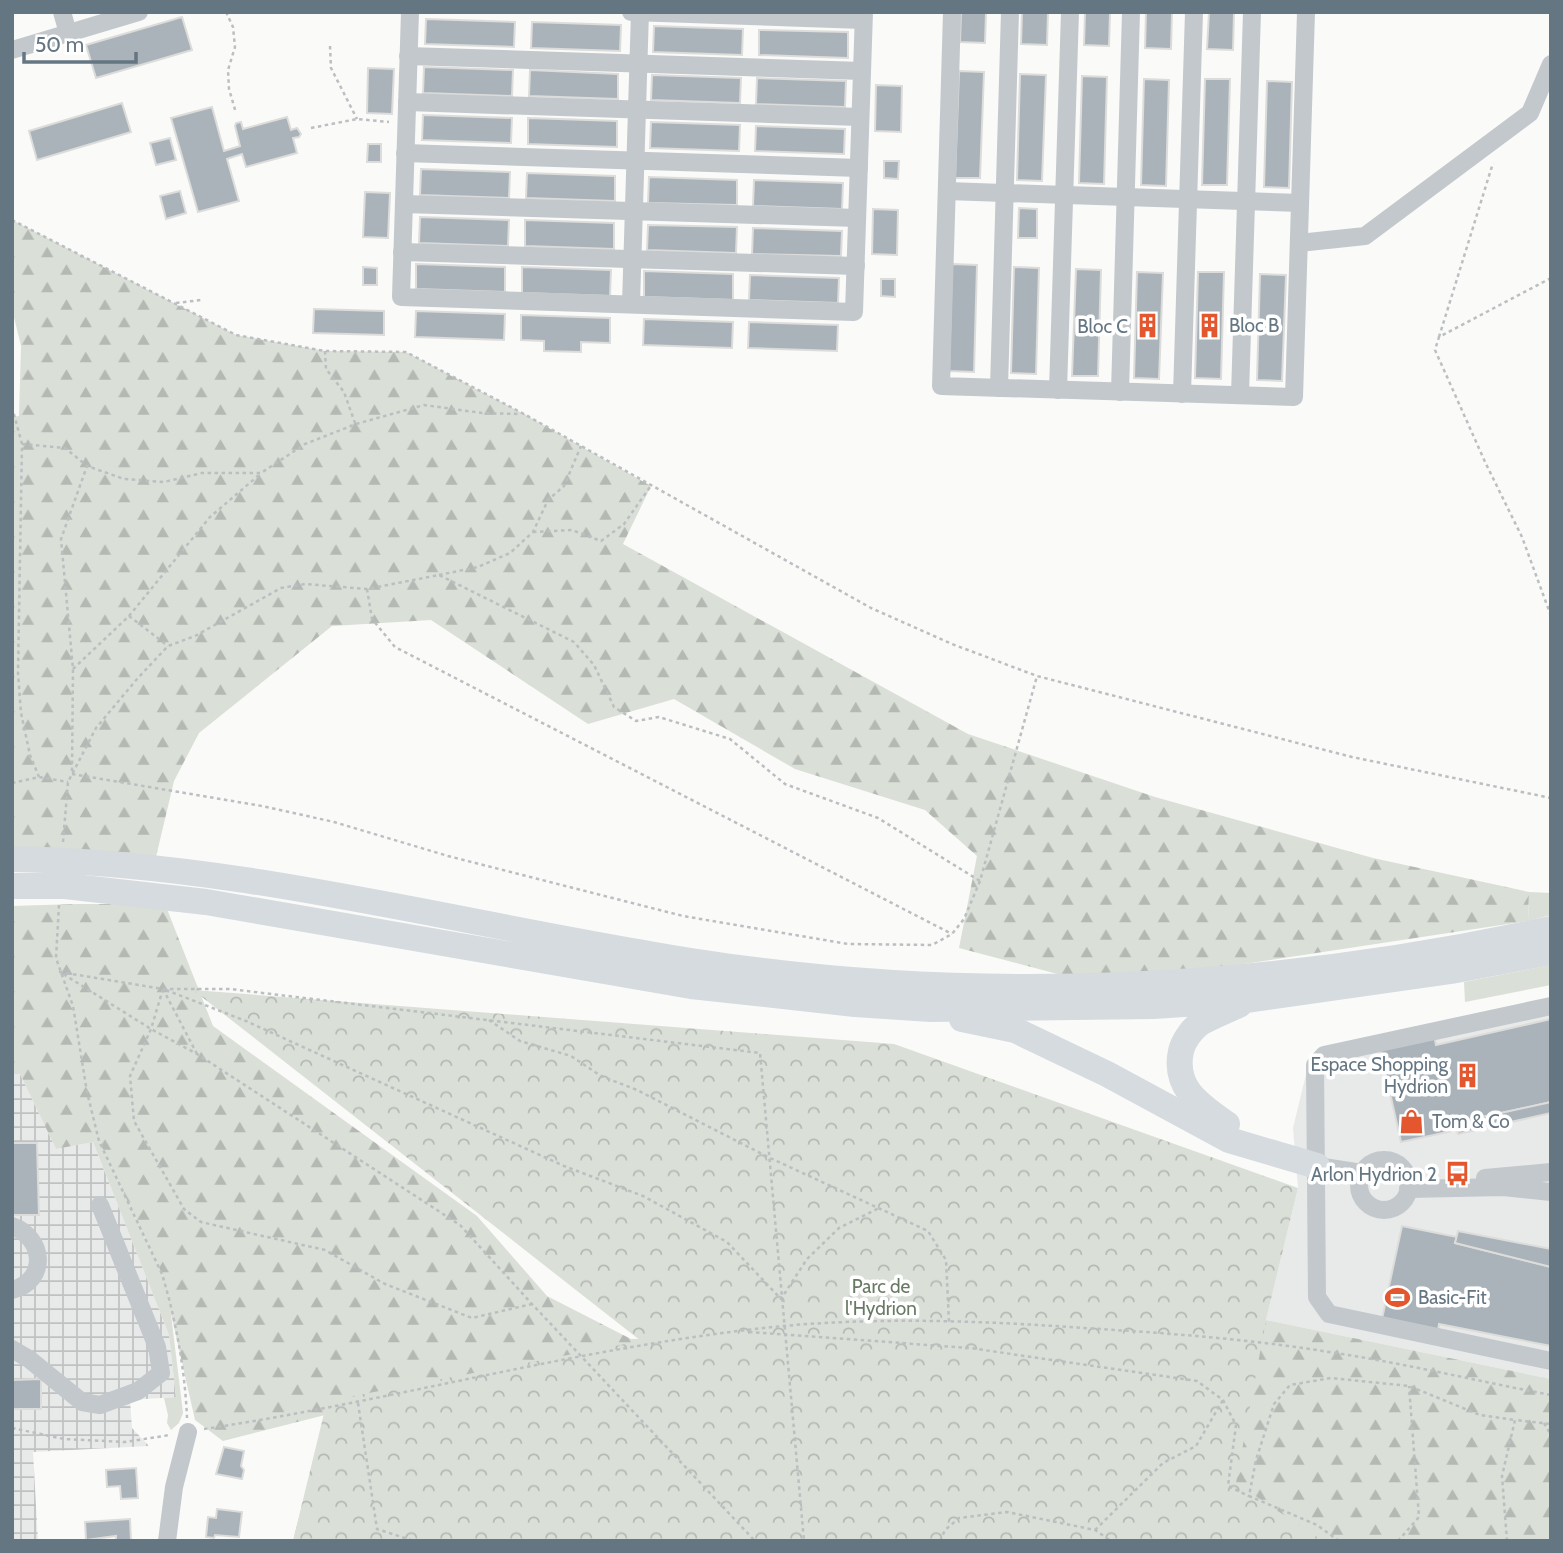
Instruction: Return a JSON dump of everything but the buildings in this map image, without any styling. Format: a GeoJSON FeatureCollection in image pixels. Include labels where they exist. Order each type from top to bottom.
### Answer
{"type":"FeatureCollection","features":[{"type":"Feature","properties":{"kind":"highway"},"geometry":{"type":"LineString","coordinates":[[12,859],[149,869],[261,882],[464,918],[528,934],[700,963],[792,975],[922,984],[1031,988],[1148,984],[1241,977],[1353,964],[1551,929]]}},
{"type":"Feature","properties":{"kind":"highway"},"geometry":{"type":"LineString","coordinates":[[12,867],[79,871],[149,869]]}},
{"type":"Feature","properties":{"kind":"highway"},"geometry":{"type":"LineString","coordinates":[[12,886],[65,886],[206,902],[691,986],[855,1004],[931,1009],[1153,1006],[1247,1000],[1451,971],[1551,952]]}},
{"type":"Feature","properties":{"kind":"highway"},"geometry":{"type":"LineString","coordinates":[[1247,1000],[1197,1026],[1183,1044],[1178,1066],[1186,1089],[1204,1108],[1227,1124],[1286,1146],[1317,1166]]}},
{"type":"Feature","properties":{"kind":"highway"},"geometry":{"type":"LineString","coordinates":[[931,1009],[975,1023],[1015,1030],[1107,1074],[1229,1140],[1317,1166]]}},
{"type":"Feature","properties":{"kind":"street"},"geometry":{"type":"LineString","coordinates":[[62,12],[68,33]]}},
{"type":"Feature","properties":{"kind":"street"},"geometry":{"type":"LineString","coordinates":[[12,50],[139,12]]}},
{"type":"Feature","properties":{"kind":"street"},"geometry":{"type":"LineString","coordinates":[[410,12],[401,297],[854,312],[863,16],[631,12]]}},
{"type":"Feature","properties":{"kind":"street"},"geometry":{"type":"LineString","coordinates":[[631,304],[640,12]]}},
{"type":"Feature","properties":{"kind":"street"},"geometry":{"type":"LineString","coordinates":[[952,12],[941,386],[1294,397],[1306,12]]}},
{"type":"Feature","properties":{"kind":"street"},"geometry":{"type":"LineString","coordinates":[[999,387],[1010,12]]}},
{"type":"Feature","properties":{"kind":"street"},"geometry":{"type":"LineString","coordinates":[[1058,390],[1070,12]]}},
{"type":"Feature","properties":{"kind":"street"},"geometry":{"type":"LineString","coordinates":[[1119,391],[1131,12]]}},
{"type":"Feature","properties":{"kind":"street"},"geometry":{"type":"LineString","coordinates":[[1182,394],[1194,12]]}},
{"type":"Feature","properties":{"kind":"street"},"geometry":{"type":"LineString","coordinates":[[1240,396],[1252,12]]}},
{"type":"Feature","properties":{"kind":"street"},"geometry":{"type":"LineString","coordinates":[[408,56],[862,71]]}},
{"type":"Feature","properties":{"kind":"street"},"geometry":{"type":"LineString","coordinates":[[1299,243],[1365,236],[1530,113],[1551,64]]}},
{"type":"Feature","properties":{"kind":"street"},"geometry":{"type":"LineString","coordinates":[[407,102],[860,117]]}},
{"type":"Feature","properties":{"kind":"street"},"geometry":{"type":"LineString","coordinates":[[405,153],[859,167]]}},
{"type":"Feature","properties":{"kind":"street"},"geometry":{"type":"LineString","coordinates":[[947,191],[1300,203]]}},
{"type":"Feature","properties":{"kind":"street"},"geometry":{"type":"LineString","coordinates":[[404,204],[857,218]]}},
{"type":"Feature","properties":{"kind":"street"},"geometry":{"type":"LineString","coordinates":[[402,252],[856,266]]}},
{"type":"Feature","properties":{"kind":"street"},"geometry":{"type":"LineString","coordinates":[[1551,1006],[1324,1055],[1315,1065],[1317,1297],[1329,1314],[1551,1361]]}},
{"type":"Feature","properties":{"kind":"street"},"geometry":{"type":"LineString","coordinates":[[1385,1160],[1404,1170],[1408,1186],[1399,1204],[1392,1208],[1379,1209],[1365,1202],[1359,1180],[1372,1163],[1385,1160]]}},
{"type":"Feature","properties":{"kind":"street"},"geometry":{"type":"LineString","coordinates":[[1317,1166],[1362,1173]]}},
{"type":"Feature","properties":{"kind":"street"},"geometry":{"type":"LineString","coordinates":[[1408,1186],[1551,1172]]}},
{"type":"Feature","properties":{"kind":"street"},"geometry":{"type":"LineString","coordinates":[[1408,1186],[1503,1187],[1551,1192]]}},
{"type":"Feature","properties":{"kind":"street"},"geometry":{"type":"LineString","coordinates":[[12,1349],[29,1359],[82,1402],[100,1405],[138,1391],[161,1373],[157,1347],[100,1205]]}},
{"type":"Feature","properties":{"kind":"street"},"geometry":{"type":"LineString","coordinates":[[12,1226],[29,1236],[38,1255],[33,1276],[26,1284],[12,1290]]}},
{"type":"Feature","properties":{"kind":"street"},"geometry":{"type":"LineString","coordinates":[[167,1541],[174,1487],[188,1432]]}},
{"type":"Feature","properties":{"kind":"path"},"geometry":{"type":"LineString","coordinates":[[226,12],[233,27],[235,47],[228,70],[229,89],[236,113]]}},
{"type":"Feature","properties":{"kind":"path"},"geometry":{"type":"LineString","coordinates":[[330,46],[331,68],[357,119]]}},
{"type":"Feature","properties":{"kind":"path"},"geometry":{"type":"LineString","coordinates":[[311,128],[357,119],[406,125]]}},
{"type":"Feature","properties":{"kind":"path"},"geometry":{"type":"LineString","coordinates":[[1501,135],[1435,351],[1522,537],[1551,617]]}},
{"type":"Feature","properties":{"kind":"path"},"geometry":{"type":"LineString","coordinates":[[12,220],[236,335],[325,351],[406,352],[524,414],[871,608],[952,644],[1037,676],[1352,757],[1551,798]]}},
{"type":"Feature","properties":{"kind":"path"},"geometry":{"type":"LineString","coordinates":[[1439,337],[1551,278]]}},
{"type":"Feature","properties":{"kind":"path"},"geometry":{"type":"LineString","coordinates":[[173,303],[201,300]]}},
{"type":"Feature","properties":{"kind":"path"},"geometry":{"type":"LineString","coordinates":[[325,351],[326,369],[344,392],[355,424]]}},
{"type":"Feature","properties":{"kind":"path"},"geometry":{"type":"LineString","coordinates":[[73,668],[129,616],[210,517],[261,473],[305,444],[355,424],[424,405],[482,413],[524,414]]}},
{"type":"Feature","properties":{"kind":"path"},"geometry":{"type":"LineString","coordinates":[[12,407],[22,444],[18,673],[21,713],[30,755],[39,777]]}},
{"type":"Feature","properties":{"kind":"path"},"geometry":{"type":"LineString","coordinates":[[22,444],[65,448],[87,466],[124,479],[164,482],[202,473],[261,473]]}},
{"type":"Feature","properties":{"kind":"path"},"geometry":{"type":"LineString","coordinates":[[66,795],[68,782],[96,728],[168,646],[195,636],[281,588],[305,584],[367,589],[478,567],[510,553],[533,531],[548,500],[565,486],[581,446]]}},
{"type":"Feature","properties":{"kind":"path"},"geometry":{"type":"LineString","coordinates":[[72,774],[73,668],[61,539],[87,466]]}},
{"type":"Feature","properties":{"kind":"path"},"geometry":{"type":"LineString","coordinates":[[533,531],[572,530],[601,541],[624,524],[651,486]]}},
{"type":"Feature","properties":{"kind":"path"},"geometry":{"type":"LineString","coordinates":[[439,575],[573,642],[594,665],[614,707],[636,721],[659,717],[730,739],[785,784],[878,818],[980,881]]}},
{"type":"Feature","properties":{"kind":"path"},"geometry":{"type":"LineString","coordinates":[[367,589],[372,619],[395,647],[952,934]]}},
{"type":"Feature","properties":{"kind":"path"},"geometry":{"type":"LineString","coordinates":[[129,616],[168,646]]}},
{"type":"Feature","properties":{"kind":"path"},"geometry":{"type":"LineString","coordinates":[[72,774],[262,806],[334,822],[448,856],[683,916],[848,944],[932,945],[952,934],[964,919],[980,881],[1037,676]]}},
{"type":"Feature","properties":{"kind":"path"},"geometry":{"type":"LineString","coordinates":[[12,712],[21,713]]}},
{"type":"Feature","properties":{"kind":"path"},"geometry":{"type":"LineString","coordinates":[[12,783],[39,777],[68,782]]}},
{"type":"Feature","properties":{"kind":"path"},"geometry":{"type":"LineString","coordinates":[[55,958],[73,1006],[87,1091],[99,1141],[162,1274],[169,1298],[186,1392],[188,1432]]}},
{"type":"Feature","properties":{"kind":"path"},"geometry":{"type":"LineString","coordinates":[[60,972],[163,989],[230,989],[760,1053],[783,1335],[804,1541]]}},
{"type":"Feature","properties":{"kind":"path"},"geometry":{"type":"LineString","coordinates":[[60,972],[151,1029],[197,1054],[460,1225],[755,1541]]}},
{"type":"Feature","properties":{"kind":"path"},"geometry":{"type":"LineString","coordinates":[[163,989],[151,1029],[130,1076],[135,1121],[184,1209],[201,1222],[326,1250],[385,1284],[472,1318],[532,1304]]}},
{"type":"Feature","properties":{"kind":"path"},"geometry":{"type":"LineString","coordinates":[[163,989],[197,1054]]}},
{"type":"Feature","properties":{"kind":"path"},"geometry":{"type":"LineString","coordinates":[[163,989],[246,1021],[564,1166],[643,1196],[727,1242],[781,1299]]}},
{"type":"Feature","properties":{"kind":"path"},"geometry":{"type":"LineString","coordinates":[[488,1019],[520,1041],[571,1056],[601,1076],[637,1090],[768,1157],[928,1231],[946,1260],[949,1322]]}},
{"type":"Feature","properties":{"kind":"path"},"geometry":{"type":"LineString","coordinates":[[781,1299],[807,1259],[839,1228],[879,1208]]}},
{"type":"Feature","properties":{"kind":"path"},"geometry":{"type":"LineString","coordinates":[[12,1428],[64,1439],[125,1442],[358,1403],[580,1355],[783,1326],[859,1322],[949,1322],[1153,1332],[1329,1351],[1551,1395]]}},
{"type":"Feature","properties":{"kind":"path"},"geometry":{"type":"LineString","coordinates":[[744,1332],[970,1348],[1197,1381],[1223,1400],[1236,1425],[1228,1486],[1317,1525],[1339,1541]]}},
{"type":"Feature","properties":{"kind":"path"},"geometry":{"type":"LineString","coordinates":[[1249,1496],[1256,1460],[1274,1404],[1290,1385],[1331,1378],[1409,1386],[1480,1415],[1551,1424]]}},
{"type":"Feature","properties":{"kind":"path"},"geometry":{"type":"LineString","coordinates":[[1398,1541],[1419,1517],[1409,1386]]}},
{"type":"Feature","properties":{"kind":"path"},"geometry":{"type":"LineString","coordinates":[[1095,1530],[1163,1463],[1196,1446],[1223,1400]]}},
{"type":"Feature","properties":{"kind":"path"},"geometry":{"type":"LineString","coordinates":[[358,1403],[377,1529],[414,1541]]}},
{"type":"Feature","properties":{"kind":"path"},"geometry":{"type":"LineString","coordinates":[[1507,1541],[1502,1476],[1515,1420]]}},
{"type":"Feature","properties":{"kind":"path"},"geometry":{"type":"LineString","coordinates":[[1544,1423],[1551,1435]]}},
{"type":"Feature","properties":{"kind":"path"},"geometry":{"type":"LineString","coordinates":[[940,1541],[945,1530],[959,1518],[1007,1512],[1095,1530],[1111,1541]]}},
{"type":"Feature","properties":{"kind":"shaded area"},"geometry":{"type":"Polygon","coordinates":[[[1551,1000],[1551,1379],[1266,1320],[1298,1188],[1293,1128],[1309,1062],[1551,1000]]]}},
{"type":"Feature","properties":{"kind":"shaded area"},"geometry":{"type":"Polygon","coordinates":[[[12,1074],[20,1074],[56,1149],[93,1142],[169,1335],[176,1397],[130,1400],[132,1428],[149,1446],[33,1452],[38,1541],[12,1541],[12,1074]]]}},
{"type":"Feature","properties":{"kind":"green space"},"geometry":{"type":"Polygon","coordinates":[[[12,220],[236,335],[325,351],[406,352],[524,414],[651,486],[623,544],[968,734],[1155,797],[1373,858],[1529,892],[1528,921],[1230,966],[1069,977],[959,948],[977,856],[925,810],[795,769],[674,699],[588,724],[431,620],[332,626],[199,733],[174,781],[155,861],[12,850],[12,417],[19,416],[21,346],[12,309],[12,220]]]}},
{"type":"Feature","properties":{"kind":"green space"},"geometry":{"type":"Polygon","coordinates":[[[1529,892],[1551,893],[1551,915],[1528,921],[1529,892]]]}},
{"type":"Feature","properties":{"kind":"green space"},"geometry":{"type":"Polygon","coordinates":[[[165,904],[213,1026],[477,1216],[547,1296],[631,1339],[864,1335],[1266,1320],[1551,1379],[1551,1541],[293,1541],[325,1415],[223,1441],[195,1420],[162,1274],[99,1141],[56,1149],[20,1074],[12,1074],[12,906],[165,904]]]}},
{"type":"Feature","properties":{"kind":"green space"},"geometry":{"type":"Polygon","coordinates":[[[1551,965],[1551,985],[1465,1002],[1464,982],[1551,965]]]}},
{"type":"Feature","properties":{"kind":"green space","name":"Parc de l'Hydrion"},"geometry":{"type":"Polygon","coordinates":[[[193,990],[894,1044],[1298,1188],[1266,1320],[1236,1483],[1323,1541],[293,1541],[327,1401],[641,1341],[193,990]]]}},
{"type":"Feature","properties":{"kind":"green space"},"geometry":{"type":"Polygon","coordinates":[[[99,1141],[162,1274],[169,1298],[183,1413],[179,1423],[171,1430],[167,1423],[164,1398],[176,1397],[169,1335],[93,1142],[99,1141]]]}},
{"type":"Feature","properties":{"kind":"place","name":"Bloc B"},"geometry":{"type":"Point","coordinates":[1209,325]}},
{"type":"Feature","properties":{"kind":"place","name":"Bloc C"},"geometry":{"type":"Point","coordinates":[1148,326]}},
{"type":"Feature","properties":{"kind":"place","name":"Espace Shopping Hydrion"},"geometry":{"type":"Point","coordinates":[1468,1075]}},
{"type":"Feature","properties":{"kind":"place","name":"Tom & Co"},"geometry":{"type":"Point","coordinates":[1412,1121]}},
{"type":"Feature","properties":{"kind":"place","name":"Arlon Hydrion 2"},"geometry":{"type":"Point","coordinates":[1457,1174]}},
{"type":"Feature","properties":{"kind":"place","name":"Basic-Fit"},"geometry":{"type":"Point","coordinates":[1398,1297]}}]}
